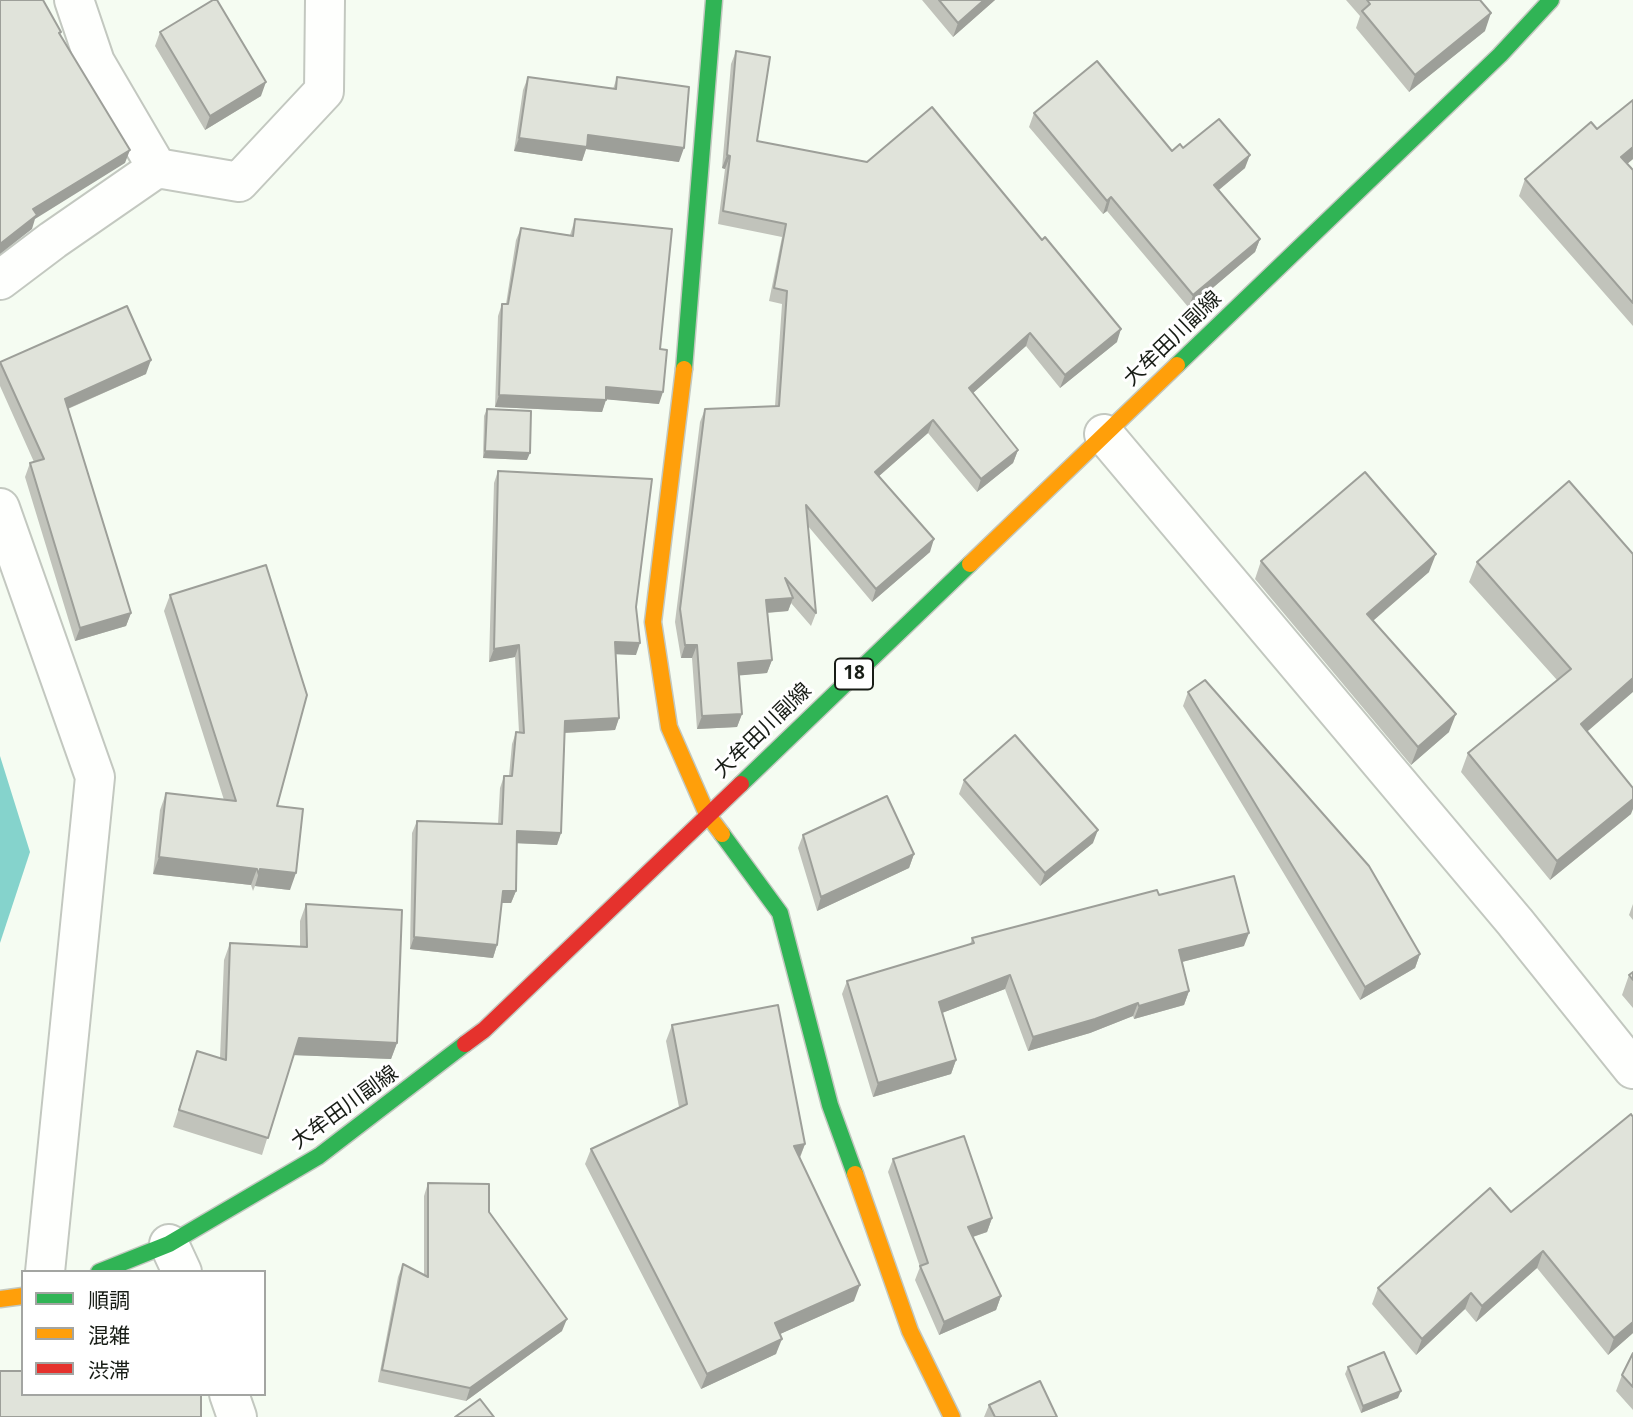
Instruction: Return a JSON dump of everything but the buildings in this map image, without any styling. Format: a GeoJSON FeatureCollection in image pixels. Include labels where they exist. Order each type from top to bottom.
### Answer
{"type":"FeatureCollection","features":[{"type":"Feature","properties":{"kind":"main road"},"geometry":{"type":"LineString","coordinates":[[714,0],[683,386],[653,622],[668,727],[707,814],[780,913],[830,1105],[910,1331],[952,1417]]}},
{"type":"Feature","properties":{"kind":"main road","name":"大牟田川副線"},"geometry":{"type":"LineString","coordinates":[[110,1270],[175,1258],[319,1156],[484,1030],[1500,55],[1551,0]]}},
{"type":"Feature","properties":{"kind":"main road"},"geometry":{"type":"LineString","coordinates":[[0,1299],[21,1297]]}},
{"type":"Feature","properties":{"kind":"street"},"geometry":{"type":"LineString","coordinates":[[74,0],[95,62],[157,167]]}},
{"type":"Feature","properties":{"kind":"street"},"geometry":{"type":"LineString","coordinates":[[0,280],[157,167],[239,182],[324,92],[325,0]]}},
{"type":"Feature","properties":{"kind":"street"},"geometry":{"type":"LineString","coordinates":[[1104,433],[1515,922],[1633,1069]]}},
{"type":"Feature","properties":{"kind":"street"},"geometry":{"type":"LineString","coordinates":[[0,508],[95,777],[46,1270]]}},
{"type":"Feature","properties":{"kind":"street"},"geometry":{"type":"LineString","coordinates":[[230,1396],[237,1417]]}},
{"type":"Feature","properties":{"kind":"water"},"geometry":{"type":"Polygon","coordinates":[[[0,756],[30,852],[0,943],[0,756]]]}},
{"type":"Feature","properties":{"kind":"traffic: fast"},"geometry":{"type":"LineString","coordinates":[[684,369],[714,0]]}},
{"type":"Feature","properties":{"kind":"traffic: fast"},"geometry":{"type":"LineString","coordinates":[[1177,365],[1500,55],[1551,0]]}},
{"type":"Feature","properties":{"kind":"traffic: fast"},"geometry":{"type":"LineString","coordinates":[[741,784],[970,564]]}},
{"type":"Feature","properties":{"kind":"traffic: fast"},"geometry":{"type":"LineString","coordinates":[[722,834],[780,913],[830,1105],[855,1174]]}},
{"type":"Feature","properties":{"kind":"traffic: fast"},"geometry":{"type":"LineString","coordinates":[[104,1270],[169,1244],[319,1156],[465,1044]]}},
{"type":"Feature","properties":{"kind":"traffic: slow"},"geometry":{"type":"LineString","coordinates":[[970,564],[1177,365]]}},
{"type":"Feature","properties":{"kind":"traffic: slow"},"geometry":{"type":"LineString","coordinates":[[684,369],[653,622],[669,727],[707,814],[722,834]]}},
{"type":"Feature","properties":{"kind":"traffic: slow"},"geometry":{"type":"LineString","coordinates":[[855,1174],[910,1331],[952,1417]]}},
{"type":"Feature","properties":{"kind":"traffic: slow"},"geometry":{"type":"LineString","coordinates":[[0,1299],[21,1296]]}},
{"type":"Feature","properties":{"kind":"traffic: jam"},"geometry":{"type":"LineString","coordinates":[[465,1044],[484,1030],[741,784]]}}]}
